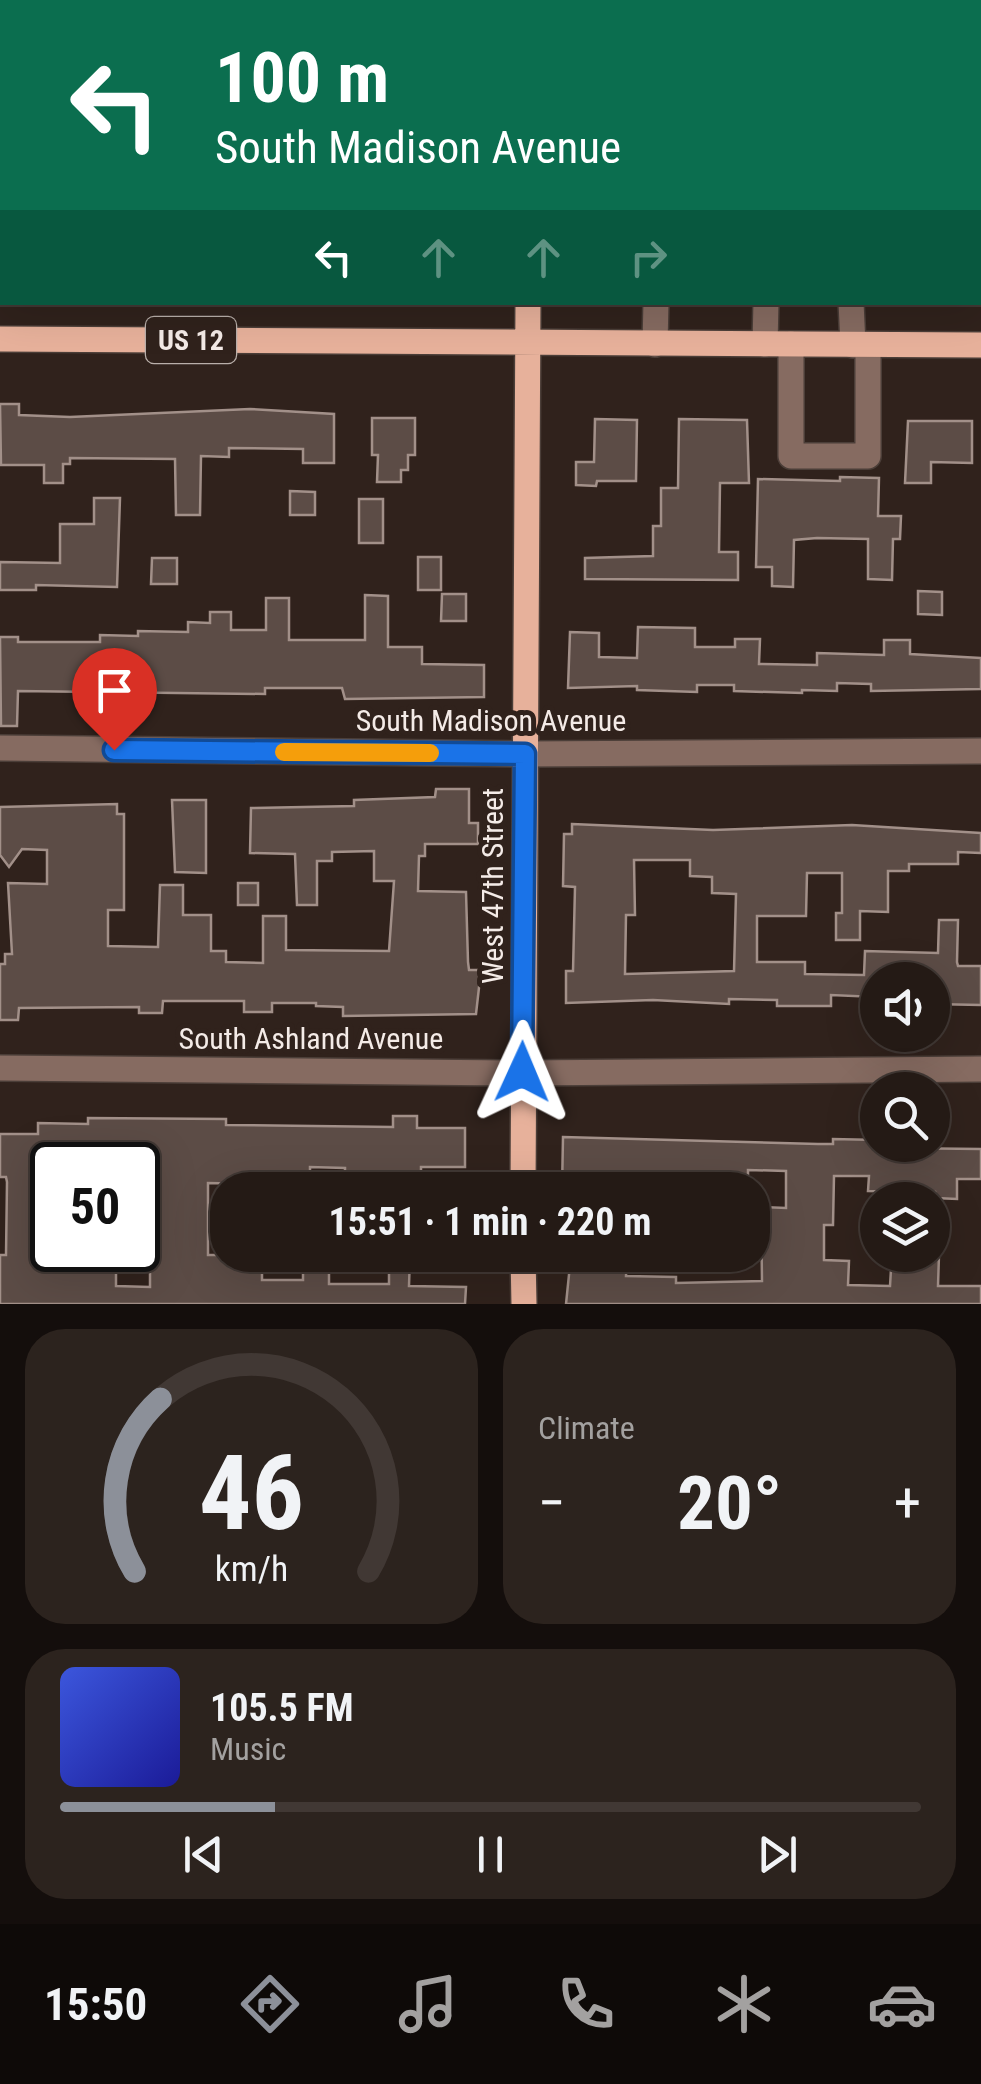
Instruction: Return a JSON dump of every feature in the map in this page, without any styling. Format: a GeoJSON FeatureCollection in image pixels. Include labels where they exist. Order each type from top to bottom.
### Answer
{"type":"FeatureCollection","features":[{"type":"Feature","properties":{"kind":"main road","name":"West 47th Street"},"geometry":{"type":"LineString","coordinates":[[523,1172],[528,305]]}},
{"type":"Feature","properties":{"kind":"main road","name":"US 12"},"geometry":{"type":"LineString","coordinates":[[0,339],[981,345]]}},
{"type":"Feature","properties":{"kind":"main road"},"geometry":{"type":"LineString","coordinates":[[524,1272],[524,1304]]}},
{"type":"Feature","properties":{"kind":"street"},"geometry":{"type":"LineString","coordinates":[[655,344],[656,305]]}},
{"type":"Feature","properties":{"kind":"street"},"geometry":{"type":"LineString","coordinates":[[767,305],[778,344],[791,456],[868,456],[860,345],[852,305]]}},
{"type":"Feature","properties":{"kind":"street","name":"South Madison Avenue"},"geometry":{"type":"LineString","coordinates":[[0,748],[525,754],[981,751]]}},
{"type":"Feature","properties":{"kind":"street","name":"South Ashland Avenue"},"geometry":{"type":"LineString","coordinates":[[0,1068],[981,1070]]}},
{"type":"Feature","properties":{"kind":"building"},"geometry":{"type":"Polygon","coordinates":[[[0,404],[19,404],[19,415],[70,417],[250,409],[334,414],[334,463],[303,463],[303,449],[229,448],[229,457],[201,456],[200,515],[176,515],[175,459],[70,458],[70,464],[63,464],[63,483],[44,483],[44,465],[1,465],[0,404]]]}},
{"type":"Feature","properties":{"kind":"building"},"geometry":{"type":"Polygon","coordinates":[[[372,418],[415,418],[415,455],[408,455],[408,470],[401,470],[401,482],[377,482],[378,455],[372,455],[372,418]]]}},
{"type":"Feature","properties":{"kind":"building"},"geometry":{"type":"Polygon","coordinates":[[[595,419],[637,420],[636,481],[576,485],[576,462],[594,462],[595,419]]]}},
{"type":"Feature","properties":{"kind":"building"},"geometry":{"type":"Polygon","coordinates":[[[679,419],[747,420],[749,483],[720,483],[719,552],[738,552],[738,580],[585,579],[585,558],[653,556],[653,526],[661,526],[661,488],[678,488],[679,419]]]}},
{"type":"Feature","properties":{"kind":"building"},"geometry":{"type":"Polygon","coordinates":[[[908,421],[972,421],[972,463],[931,462],[931,483],[905,483],[908,421]]]}},
{"type":"Feature","properties":{"kind":"building"},"geometry":{"type":"Polygon","coordinates":[[[840,477],[879,478],[878,516],[901,516],[900,539],[893,539],[892,580],[868,579],[868,539],[817,538],[794,540],[793,587],[772,586],[772,567],[756,567],[758,479],[840,481],[840,477]]]}},
{"type":"Feature","properties":{"kind":"building"},"geometry":{"type":"Polygon","coordinates":[[[290,491],[315,492],[315,515],[290,515],[290,491]]]}},
{"type":"Feature","properties":{"kind":"building"},"geometry":{"type":"Polygon","coordinates":[[[94,498],[120,498],[117,587],[36,585],[36,590],[0,590],[0,562],[60,563],[60,524],[94,524],[94,498]]]}},
{"type":"Feature","properties":{"kind":"building"},"geometry":{"type":"Polygon","coordinates":[[[359,499],[383,499],[383,543],[359,543],[359,499]]]}},
{"type":"Feature","properties":{"kind":"building"},"geometry":{"type":"Polygon","coordinates":[[[418,557],[441,557],[441,590],[418,590],[418,557]]]}},
{"type":"Feature","properties":{"kind":"building"},"geometry":{"type":"Polygon","coordinates":[[[152,558],[177,558],[177,584],[151,584],[152,558]]]}},
{"type":"Feature","properties":{"kind":"building"},"geometry":{"type":"Polygon","coordinates":[[[918,591],[942,592],[942,615],[918,614],[918,591]]]}},
{"type":"Feature","properties":{"kind":"building"},"geometry":{"type":"Polygon","coordinates":[[[442,594],[466,594],[466,621],[441,621],[442,594]]]}},
{"type":"Feature","properties":{"kind":"building"},"geometry":{"type":"Polygon","coordinates":[[[365,595],[388,596],[388,647],[422,647],[422,664],[484,665],[484,697],[345,699],[342,688],[265,688],[265,694],[18,691],[17,726],[1,726],[0,637],[18,637],[18,642],[100,642],[100,635],[188,632],[188,622],[210,623],[210,612],[231,612],[231,630],[266,630],[266,598],[289,598],[289,640],[365,640],[365,595]]]}},
{"type":"Feature","properties":{"kind":"building"},"geometry":{"type":"Polygon","coordinates":[[[638,627],[695,628],[695,647],[735,647],[735,639],[760,639],[759,664],[817,665],[817,653],[884,655],[884,640],[910,640],[910,654],[981,658],[981,689],[871,691],[871,684],[837,683],[837,691],[802,693],[734,691],[734,685],[697,685],[697,692],[637,690],[637,686],[568,688],[570,632],[599,633],[599,657],[637,658],[638,627]]]}},
{"type":"Feature","properties":{"kind":"building"},"geometry":{"type":"Polygon","coordinates":[[[436,789],[469,789],[469,823],[478,823],[478,844],[425,844],[425,856],[419,856],[418,891],[466,892],[469,970],[481,970],[476,1014],[343,1016],[343,1007],[316,1003],[272,1003],[272,1012],[244,1012],[244,1001],[163,1001],[162,1013],[139,1013],[139,1007],[19,1008],[18,1020],[0,1020],[0,964],[5,964],[5,954],[12,954],[8,883],[47,884],[47,850],[22,849],[9,867],[0,855],[0,807],[117,804],[117,814],[124,814],[124,910],[108,910],[108,946],[158,947],[160,885],[183,885],[183,915],[211,915],[211,951],[226,951],[226,962],[263,963],[263,916],[286,916],[286,950],[389,951],[394,881],[374,881],[374,851],[332,852],[332,861],[317,861],[317,905],[297,905],[295,854],[250,853],[251,808],[354,806],[354,800],[435,797],[436,789]]]}},
{"type":"Feature","properties":{"kind":"building"},"geometry":{"type":"Polygon","coordinates":[[[172,800],[206,800],[206,873],[175,872],[172,800]]]}},
{"type":"Feature","properties":{"kind":"building"},"geometry":{"type":"Polygon","coordinates":[[[572,824],[713,830],[852,825],[981,833],[981,853],[958,852],[958,864],[909,864],[909,871],[888,871],[888,912],[860,911],[860,940],[836,940],[836,913],[842,913],[842,873],[807,873],[806,916],[757,916],[757,962],[805,962],[805,974],[860,975],[860,996],[831,995],[831,1006],[777,1006],[777,1000],[729,999],[729,1004],[653,1000],[566,1003],[566,971],[573,971],[575,887],[563,886],[564,834],[572,834],[572,824]],[[634,860],[635,915],[626,915],[625,974],[734,971],[736,894],[712,893],[712,877],[690,876],[690,860],[634,860]]]}},
{"type":"Feature","properties":{"kind":"building"},"geometry":{"type":"Polygon","coordinates":[[[238,883],[258,883],[258,905],[238,905],[238,883]]]}},
{"type":"Feature","properties":{"kind":"building"},"geometry":{"type":"Polygon","coordinates":[[[939,920],[958,920],[958,966],[981,966],[981,1005],[950,1004],[950,962],[865,962],[865,951],[938,953],[939,920]]]}},
{"type":"Feature","properties":{"kind":"building"},"geometry":{"type":"Polygon","coordinates":[[[393,1116],[417,1116],[417,1128],[465,1128],[465,1167],[421,1167],[421,1172],[345,1172],[345,1168],[310,1167],[310,1172],[210,1172],[208,1255],[210,1272],[262,1272],[262,1280],[303,1280],[303,1272],[329,1272],[329,1284],[389,1284],[389,1272],[409,1272],[409,1286],[466,1287],[465,1304],[0,1304],[0,1255],[6,1255],[7,1182],[6,1177],[0,1177],[0,1134],[38,1134],[38,1123],[88,1124],[88,1118],[226,1119],[226,1125],[393,1127],[393,1116]]]}},
{"type":"Feature","properties":{"kind":"building"},"geometry":{"type":"Polygon","coordinates":[[[563,1137],[818,1144],[833,1144],[833,1139],[860,1140],[860,1162],[950,1162],[950,1149],[981,1149],[981,1179],[957,1179],[957,1199],[950,1199],[950,1182],[869,1182],[869,1176],[834,1176],[833,1225],[824,1225],[824,1260],[849,1261],[848,1285],[890,1286],[891,1272],[938,1272],[938,1286],[981,1286],[981,1304],[566,1304],[569,1272],[676,1277],[676,1283],[762,1281],[762,1272],[770,1272],[770,1207],[786,1208],[786,1171],[562,1172],[563,1137]]]}},
{"type":"Feature","properties":{"kind":"slow traffic"},"geometry":{"type":"LineString","coordinates":[[284,752],[430,753]]}},
{"type":"Feature","properties":{"kind":"route"},"geometry":{"type":"LineString","coordinates":[[114,750],[525,754],[522,1072]]}}]}
